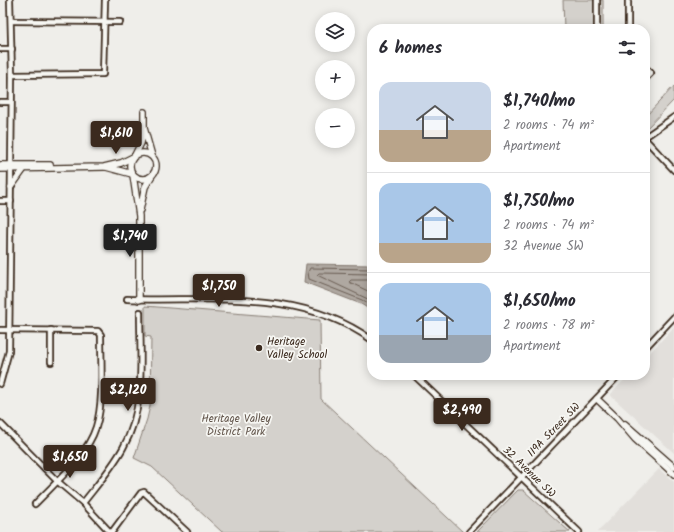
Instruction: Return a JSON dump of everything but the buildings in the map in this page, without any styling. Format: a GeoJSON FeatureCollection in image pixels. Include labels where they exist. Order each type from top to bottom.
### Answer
{"type":"FeatureCollection","features":[{"type":"Feature","properties":{"kind":"main road"},"geometry":{"type":"LineString","coordinates":[[139,300],[139,216],[130,163],[141,143],[144,128],[144,112]]}},
{"type":"Feature","properties":{"kind":"main road"},"geometry":{"type":"LineString","coordinates":[[139,216],[145,187],[156,166],[144,128]]}},
{"type":"Feature","properties":{"kind":"main road"},"geometry":{"type":"LineString","coordinates":[[0,165],[24,169],[104,167],[122,163],[144,152],[152,156]]}},
{"type":"Feature","properties":{"kind":"main road"},"geometry":{"type":"LineString","coordinates":[[0,169],[48,165],[64,167]]}},
{"type":"Feature","properties":{"kind":"main road"},"geometry":{"type":"LineString","coordinates":[[104,167],[132,174],[144,179],[151,176]]}},
{"type":"Feature","properties":{"kind":"main road"},"geometry":{"type":"LineString","coordinates":[[11,187],[24,169]]}},
{"type":"Feature","properties":{"kind":"main road"},"geometry":{"type":"LineString","coordinates":[[597,399],[617,418],[635,439],[674,474]]}},
{"type":"Feature","properties":{"kind":"main road"},"geometry":{"type":"LineString","coordinates":[[617,418],[632,429],[674,467]]}},
{"type":"Feature","properties":{"kind":"street"},"geometry":{"type":"LineString","coordinates":[[0,384],[9,350],[12,75],[12,21],[10,0]]}},
{"type":"Feature","properties":{"kind":"street"},"geometry":{"type":"LineString","coordinates":[[12,75],[101,75],[104,72],[104,0]]}},
{"type":"Feature","properties":{"kind":"street"},"geometry":{"type":"LineString","coordinates":[[597,0],[597,24]]}},
{"type":"Feature","properties":{"kind":"street"},"geometry":{"type":"LineString","coordinates":[[628,0],[628,24]]}},
{"type":"Feature","properties":{"kind":"street"},"geometry":{"type":"LineString","coordinates":[[12,21],[120,22]]}},
{"type":"Feature","properties":{"kind":"street"},"geometry":{"type":"LineString","coordinates":[[0,49],[12,49]]}},
{"type":"Feature","properties":{"kind":"street"},"geometry":{"type":"LineString","coordinates":[[0,102],[11,102]]}},
{"type":"Feature","properties":{"kind":"street"},"geometry":{"type":"LineString","coordinates":[[650,134],[674,117]]}},
{"type":"Feature","properties":{"kind":"street"},"geometry":{"type":"LineString","coordinates":[[650,144],[674,170]]}},
{"type":"Feature","properties":{"kind":"street"},"geometry":{"type":"LineString","coordinates":[[0,201],[11,201]]}},
{"type":"Feature","properties":{"kind":"street"},"geometry":{"type":"LineString","coordinates":[[127,299],[249,300],[281,303],[305,308],[336,319],[367,337]]}},
{"type":"Feature","properties":{"kind":"street"},"geometry":{"type":"LineString","coordinates":[[83,503],[123,447],[136,414],[140,372],[140,312]]}},
{"type":"Feature","properties":{"kind":"street"},"geometry":{"type":"LineString","coordinates":[[650,343],[674,317]]}},
{"type":"Feature","properties":{"kind":"street"},"geometry":{"type":"LineString","coordinates":[[0,330],[98,331],[101,335],[100,410],[96,427],[86,448],[35,504]]}},
{"type":"Feature","properties":{"kind":"street"},"geometry":{"type":"LineString","coordinates":[[51,330],[51,362]]}},
{"type":"Feature","properties":{"kind":"street","name":"32 Avenue SW"},"geometry":{"type":"LineString","coordinates":[[419,380],[579,532]]}},
{"type":"Feature","properties":{"kind":"street","name":"119A Street SW"},"geometry":{"type":"LineString","coordinates":[[469,532],[614,380]]}},
{"type":"Feature","properties":{"kind":"street"},"geometry":{"type":"LineString","coordinates":[[0,423],[57,481],[83,503],[111,532],[141,493],[144,492],[187,532]]}},
{"type":"Feature","properties":{"kind":"shaded area"},"geometry":{"type":"Polygon","coordinates":[[[674,327],[674,453],[610,395],[624,380],[650,380],[650,353],[674,327]]]}},
{"type":"Feature","properties":{"kind":"shaded area"},"geometry":{"type":"Polygon","coordinates":[[[659,469],[674,482],[674,532],[597,532],[659,469]]]}},
{"type":"Feature","properties":{"kind":"green space"},"geometry":{"type":"Polygon","coordinates":[[[563,0],[603,0],[603,24],[564,24],[563,0]]]}},
{"type":"Feature","properties":{"kind":"green space"},"geometry":{"type":"Polygon","coordinates":[[[674,86],[674,100],[650,125],[650,112],[674,86]]]}},
{"type":"Feature","properties":{"kind":"green space","name":"Heritage Valley District Park"},"geometry":{"type":"Polygon","coordinates":[[[145,306],[320,320],[321,399],[463,532],[222,532],[152,467],[134,458],[150,406],[151,337],[145,336],[145,306]]]}},
{"type":"Feature","properties":{"kind":"green space"},"geometry":{"type":"Polygon","coordinates":[[[518,490],[523,490],[570,532],[477,532],[518,490]]]}},
{"type":"Feature","properties":{"kind":"water"},"geometry":{"type":"Polygon","coordinates":[[[306,264],[367,265],[367,308],[361,304],[304,282],[306,264]]]}},
{"type":"Feature","properties":{"kind":"place","name":"Heritage Valley School"},"geometry":{"type":"Point","coordinates":[259,348]}}]}
